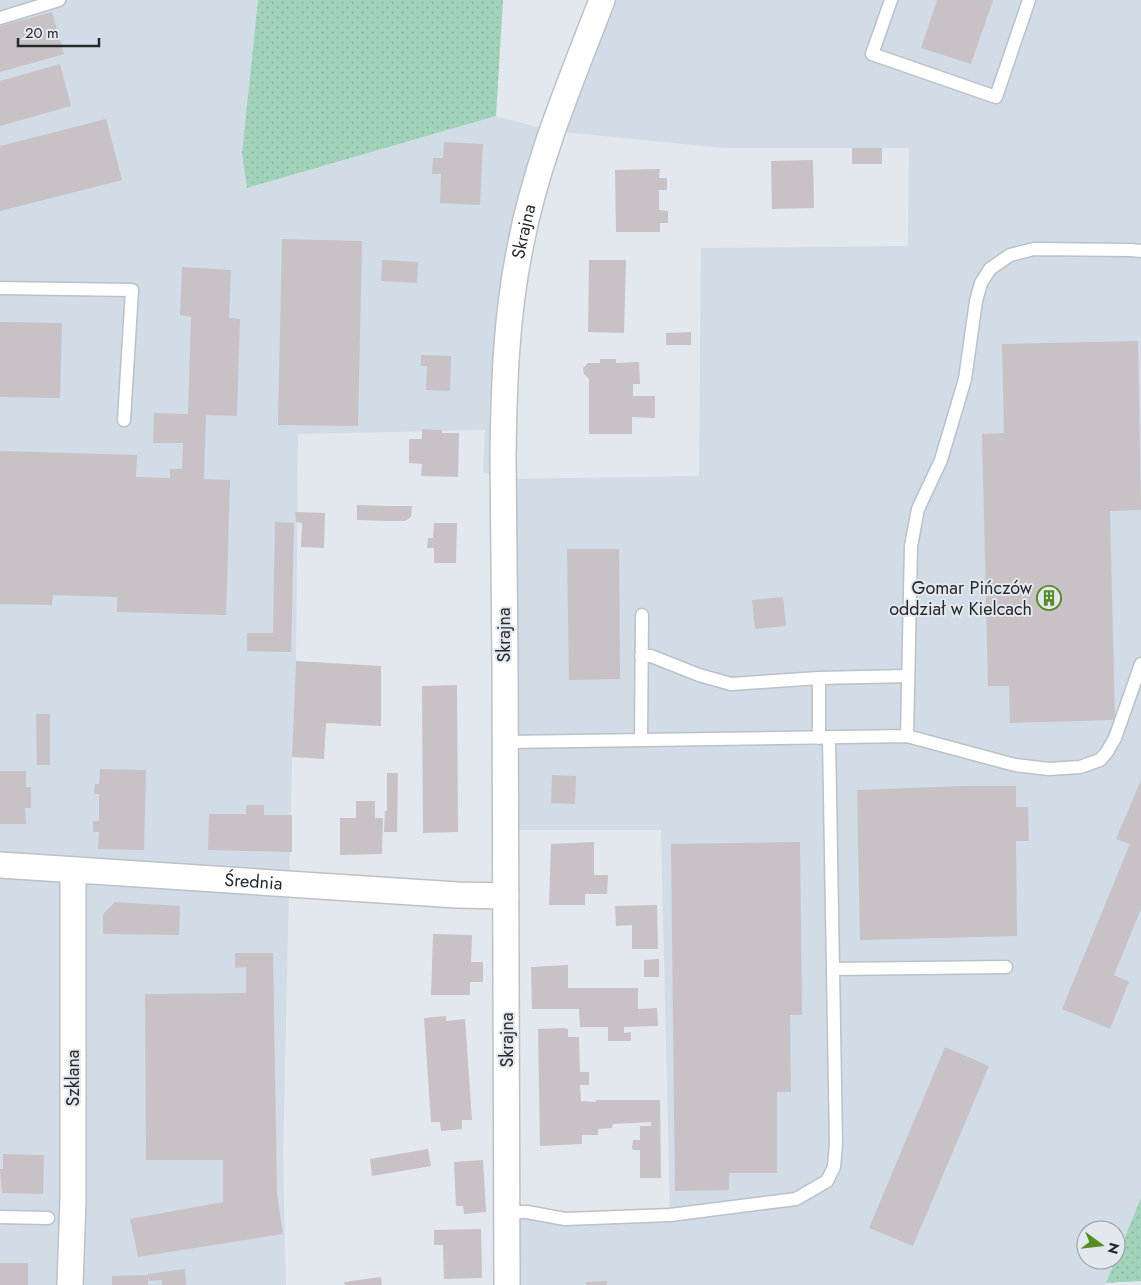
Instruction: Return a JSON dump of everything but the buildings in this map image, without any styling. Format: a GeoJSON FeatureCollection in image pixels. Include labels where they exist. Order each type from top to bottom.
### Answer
{"type":"FeatureCollection","features":[{"type":"Feature","properties":{"kind":"street","name":"Skrajna"},"geometry":{"type":"LineString","coordinates":[[507,1285],[503,451],[505,361],[509,311],[520,245],[535,185],[602,0]]}},
{"type":"Feature","properties":{"kind":"street","name":"Średnia"},"geometry":{"type":"LineString","coordinates":[[0,865],[457,895],[506,896]]}},
{"type":"Feature","properties":{"kind":"street","name":"Szklana"},"geometry":{"type":"LineString","coordinates":[[70,1285],[73,1200],[73,870]]}},
{"type":"Feature","properties":{"kind":"lane"},"geometry":{"type":"LineString","coordinates":[[0,18],[59,0]]}},
{"type":"Feature","properties":{"kind":"lane"},"geometry":{"type":"LineString","coordinates":[[891,0],[872,54],[996,97],[1029,0]]}},
{"type":"Feature","properties":{"kind":"lane"},"geometry":{"type":"LineString","coordinates":[[907,736],[911,546],[918,509],[941,460],[966,379],[976,301],[981,283],[990,269],[999,261],[1010,255],[1034,249],[1131,250],[1141,252]]}},
{"type":"Feature","properties":{"kind":"lane"},"geometry":{"type":"LineString","coordinates":[[0,288],[132,290],[124,420]]}},
{"type":"Feature","properties":{"kind":"lane"},"geometry":{"type":"LineString","coordinates":[[640,740],[642,615]]}},
{"type":"Feature","properties":{"kind":"lane"},"geometry":{"type":"LineString","coordinates":[[641,656],[651,656],[699,675],[730,684],[819,678],[908,676]]}},
{"type":"Feature","properties":{"kind":"lane"},"geometry":{"type":"LineString","coordinates":[[505,742],[907,736],[1028,767],[1049,769],[1080,767],[1100,760],[1107,752],[1115,738],[1141,664]]}},
{"type":"Feature","properties":{"kind":"lane"},"geometry":{"type":"LineString","coordinates":[[507,1212],[527,1212],[565,1219],[670,1214],[796,1198],[827,1181],[834,1167],[836,1150],[833,969],[824,738],[819,678]]}},
{"type":"Feature","properties":{"kind":"lane"},"geometry":{"type":"LineString","coordinates":[[833,969],[1006,967]]}},
{"type":"Feature","properties":{"kind":"lane"},"geometry":{"type":"LineString","coordinates":[[0,1216],[48,1218]]}},
{"type":"Feature","properties":{"kind":"shaded area"},"geometry":{"type":"Polygon","coordinates":[[[0,0],[258,0],[242,153],[248,188],[496,116],[553,131],[535,185],[503,479],[483,472],[485,430],[298,434],[296,661],[283,1155],[286,1285],[0,1285],[0,0]]]}},
{"type":"Feature","properties":{"kind":"shaded area"},"geometry":{"type":"Polygon","coordinates":[[[602,0],[1141,0],[1141,1198],[1126,1235],[1126,1220],[1076,1220],[1076,1270],[1112,1270],[1105,1285],[507,1285],[507,1212],[546,1216],[670,1214],[661,830],[506,830],[503,479],[699,476],[701,248],[908,246],[909,148],[723,148],[553,131],[602,0]]]}},
{"type":"Feature","properties":{"kind":"green space"},"geometry":{"type":"Polygon","coordinates":[[[258,0],[503,0],[496,116],[247,188],[242,153],[258,0]]]}},
{"type":"Feature","properties":{"kind":"green space"},"geometry":{"type":"Polygon","coordinates":[[[1141,1198],[1141,1281],[1106,1283],[1111,1270],[1126,1270],[1126,1234],[1141,1198]]]}},
{"type":"Feature","properties":{"kind":"place","name":"Gomar Pińczów oddział w Kielcach"},"geometry":{"type":"Point","coordinates":[1049,598]}}]}
